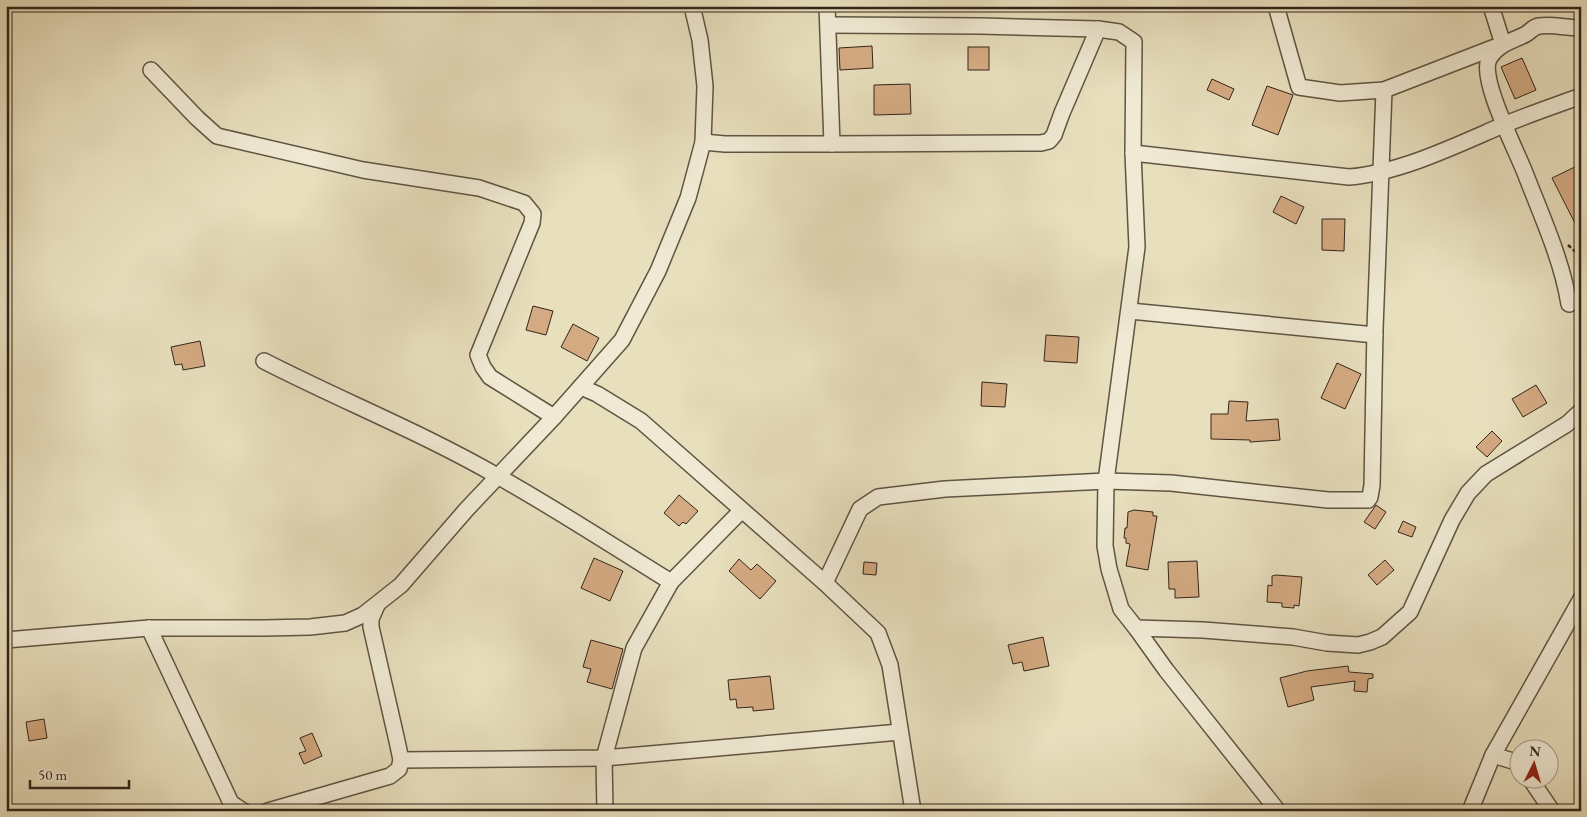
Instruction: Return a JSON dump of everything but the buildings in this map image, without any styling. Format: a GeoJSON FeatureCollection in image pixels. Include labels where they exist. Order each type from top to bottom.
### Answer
{"type":"FeatureCollection","features":[{"type":"Feature","properties":{"kind":"street"},"geometry":{"type":"LineString","coordinates":[[6,640],[149,628],[264,628],[345,623],[363,615],[377,605],[407,578],[466,510],[554,417],[622,340],[658,271],[688,198],[703,142],[705,86],[700,40],[692,6]]}},
{"type":"Feature","properties":{"kind":"street"},"geometry":{"type":"LineString","coordinates":[[827,6],[832,144]]}},
{"type":"Feature","properties":{"kind":"street"},"geometry":{"type":"LineString","coordinates":[[1276,6],[1299,88],[1340,93],[1384,90],[1503,44],[1526,34],[1536,26],[1549,25],[1581,28]]}},
{"type":"Feature","properties":{"kind":"street"},"geometry":{"type":"LineString","coordinates":[[1491,6],[1503,44]]}},
{"type":"Feature","properties":{"kind":"street"},"geometry":{"type":"LineString","coordinates":[[829,25],[1098,29],[1119,32],[1134,42],[1133,153],[1137,247],[1106,481],[1105,546],[1109,569],[1121,609],[1166,670],[1278,811]]}},
{"type":"Feature","properties":{"kind":"street"},"geometry":{"type":"LineString","coordinates":[[703,142],[725,144],[832,144],[1041,143],[1049,141],[1054,135],[1098,29]]}},
{"type":"Feature","properties":{"kind":"street"},"geometry":{"type":"LineString","coordinates":[[1503,44],[1489,59],[1487,66],[1490,82],[1504,125],[1526,175],[1566,284],[1569,304]]}},
{"type":"Feature","properties":{"kind":"street"},"geometry":{"type":"LineString","coordinates":[[151,70],[217,136],[363,170],[479,188],[524,203],[533,214],[532,223],[478,355],[490,377],[554,417]]}},
{"type":"Feature","properties":{"kind":"street"},"geometry":{"type":"LineString","coordinates":[[825,584],[860,509],[878,497],[945,489],[1106,481],[1171,483],[1328,500],[1368,500],[1372,485],[1375,335],[1384,90]]}},
{"type":"Feature","properties":{"kind":"street"},"geometry":{"type":"LineString","coordinates":[[1133,153],[1349,177],[1367,175],[1450,149],[1504,125],[1581,96]]}},
{"type":"Feature","properties":{"kind":"street"},"geometry":{"type":"LineString","coordinates":[[1130,311],[1375,335]]}},
{"type":"Feature","properties":{"kind":"street"},"geometry":{"type":"LineString","coordinates":[[264,361],[305,382],[405,427],[499,476],[671,582]]}},
{"type":"Feature","properties":{"kind":"street"},"geometry":{"type":"LineString","coordinates":[[581,386],[641,421],[878,633],[890,665],[913,811]]}},
{"type":"Feature","properties":{"kind":"street"},"geometry":{"type":"LineString","coordinates":[[1136,628],[1203,630],[1284,636],[1327,643],[1358,644],[1382,637],[1410,612],[1452,520],[1468,493],[1486,474],[1567,424],[1581,411]]}},
{"type":"Feature","properties":{"kind":"street"},"geometry":{"type":"LineString","coordinates":[[605,811],[604,758],[634,648],[671,582],[741,511]]}},
{"type":"Feature","properties":{"kind":"street"},"geometry":{"type":"LineString","coordinates":[[1470,811],[1493,754],[1581,599]]}},
{"type":"Feature","properties":{"kind":"street"},"geometry":{"type":"LineString","coordinates":[[268,811],[390,776],[399,769],[401,760],[370,627],[377,605]]}},
{"type":"Feature","properties":{"kind":"street"},"geometry":{"type":"LineString","coordinates":[[149,628],[231,803],[243,811]]}},
{"type":"Feature","properties":{"kind":"street"},"geometry":{"type":"LineString","coordinates":[[401,760],[604,758],[900,732]]}},
{"type":"Feature","properties":{"kind":"street"},"geometry":{"type":"LineString","coordinates":[[1493,754],[1510,760]]}},
{"type":"Feature","properties":{"kind":"street"},"geometry":{"type":"LineString","coordinates":[[1538,790],[1552,811]]}}]}
